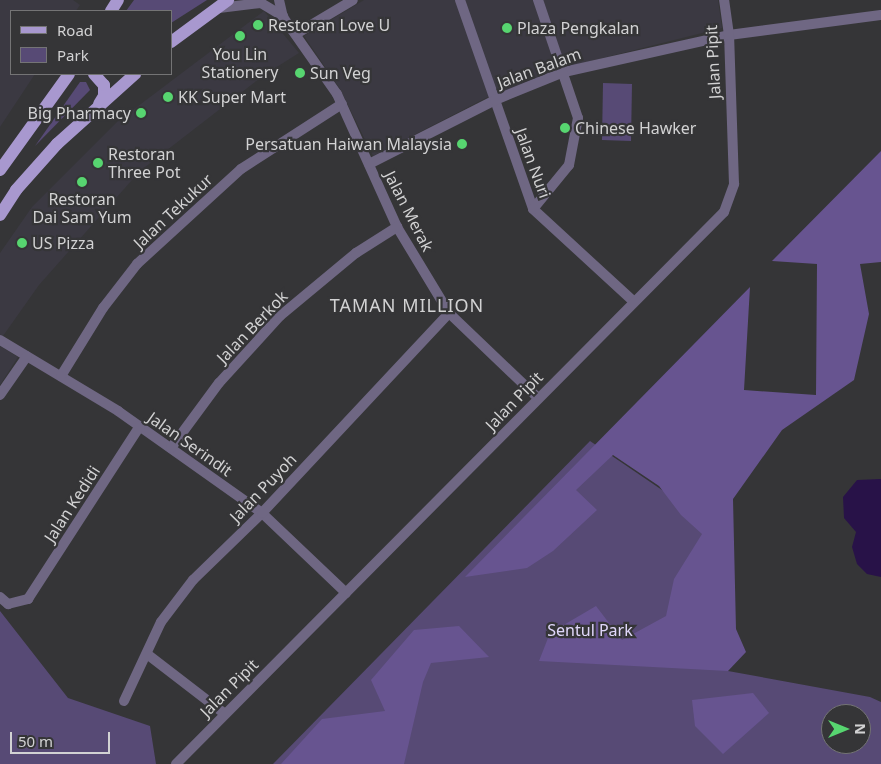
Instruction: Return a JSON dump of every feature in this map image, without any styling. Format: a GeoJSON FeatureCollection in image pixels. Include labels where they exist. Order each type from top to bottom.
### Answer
{"type":"FeatureCollection","features":[{"type":"Feature","properties":{"kind":"main road"},"geometry":{"type":"LineString","coordinates":[[172,41],[228,0]]}},
{"type":"Feature","properties":{"kind":"main road"},"geometry":{"type":"LineString","coordinates":[[0,170],[68,75]]}},
{"type":"Feature","properties":{"kind":"main road"},"geometry":{"type":"LineString","coordinates":[[95,75],[104,85],[104,96],[98,106]]}},
{"type":"Feature","properties":{"kind":"main road"},"geometry":{"type":"LineString","coordinates":[[0,209],[58,144],[133,75]]}},
{"type":"Feature","properties":{"kind":"main road"},"geometry":{"type":"LineString","coordinates":[[0,215],[16,190]]}},
{"type":"Feature","properties":{"kind":"street","name":"Jalan Merak"},"geometry":{"type":"LineString","coordinates":[[279,0],[283,17]]}},
{"type":"Feature","properties":{"kind":"street"},"geometry":{"type":"LineString","coordinates":[[296,34],[353,0]]}},
{"type":"Feature","properties":{"kind":"street","name":"Jalan Nuri"},"geometry":{"type":"LineString","coordinates":[[460,0],[533,209],[633,301]]}},
{"type":"Feature","properties":{"kind":"street"},"geometry":{"type":"LineString","coordinates":[[533,209],[569,165],[578,118],[564,72],[538,0]]}},
{"type":"Feature","properties":{"kind":"street","name":"Jalan Pipit"},"geometry":{"type":"LineString","coordinates":[[176,764],[633,301],[724,212],[731,199],[734,184],[729,35],[724,0]]}},
{"type":"Feature","properties":{"kind":"street","name":"Jalan Merak"},"geometry":{"type":"LineString","coordinates":[[213,10],[253,2],[267,5],[283,17],[342,104],[397,226],[449,313],[538,398]]}},
{"type":"Feature","properties":{"kind":"street","name":"Jalan Balam"},"geometry":{"type":"LineString","coordinates":[[369,164],[495,100],[564,72],[729,35],[881,15]]}},
{"type":"Feature","properties":{"kind":"street","name":"Jalan Tekukur"},"geometry":{"type":"LineString","coordinates":[[61,376],[103,308],[137,264],[241,169],[342,104]]}},
{"type":"Feature","properties":{"kind":"street","name":"Jalan Berkok"},"geometry":{"type":"LineString","coordinates":[[171,448],[219,383],[280,316],[356,253],[397,226]]}},
{"type":"Feature","properties":{"kind":"street","name":"Jalan Puyoh"},"geometry":{"type":"LineString","coordinates":[[124,701],[161,622],[194,580],[262,513],[449,313]]}},
{"type":"Feature","properties":{"kind":"street","name":"Jalan Serindit"},"geometry":{"type":"LineString","coordinates":[[0,340],[140,426],[262,513],[346,593]]}},
{"type":"Feature","properties":{"kind":"street"},"geometry":{"type":"LineString","coordinates":[[0,395],[26,356]]}},
{"type":"Feature","properties":{"kind":"street","name":"Jalan Kedidi"},"geometry":{"type":"LineString","coordinates":[[0,597],[8,604],[28,598],[140,426]]}},
{"type":"Feature","properties":{"kind":"street"},"geometry":{"type":"LineString","coordinates":[[147,654],[225,714]]}},
{"type":"Feature","properties":{"kind":"shaded area"},"geometry":{"type":"Polygon","coordinates":[[[0,0],[73,0],[80,5],[77,10],[10,10],[10,75],[34,75],[0,127],[0,0]]]}},
{"type":"Feature","properties":{"kind":"shaded area"},"geometry":{"type":"Polygon","coordinates":[[[364,0],[718,0],[722,28],[555,70],[486,98],[373,156],[340,89],[304,36],[364,0]]]}},
{"type":"Feature","properties":{"kind":"shaded area"},"geometry":{"type":"Polygon","coordinates":[[[264,11],[299,53],[264,75],[140,171],[39,285],[3,336],[0,335],[0,253],[32,207],[117,122],[264,11]]]}},
{"type":"Feature","properties":{"kind":"shaded area"},"geometry":{"type":"Polygon","coordinates":[[[0,346],[18,357],[0,385],[0,346]]]}},
{"type":"Feature","properties":{"kind":"shaded area"},"geometry":{"type":"Polygon","coordinates":[[[881,479],[881,577],[867,574],[857,564],[852,547],[856,532],[844,518],[843,497],[857,480],[881,479]]]}},
{"type":"Feature","properties":{"kind":"green space"},"geometry":{"type":"Polygon","coordinates":[[[134,0],[207,0],[172,22],[172,10],[127,10],[134,0]]]}},
{"type":"Feature","properties":{"kind":"green space"},"geometry":{"type":"Polygon","coordinates":[[[80,82],[86,82],[90,90],[35,146],[80,82]]]}},
{"type":"Feature","properties":{"kind":"green space"},"geometry":{"type":"Polygon","coordinates":[[[603,83],[632,84],[631,141],[602,140],[603,83]]]}},
{"type":"Feature","properties":{"kind":"green space"},"geometry":{"type":"Polygon","coordinates":[[[881,151],[881,262],[860,264],[869,314],[854,380],[782,430],[733,499],[736,629],[746,652],[728,671],[539,661],[550,633],[596,606],[622,640],[666,616],[674,579],[702,534],[681,515],[659,486],[613,455],[576,490],[597,510],[553,551],[527,568],[465,577],[750,287],[744,390],[816,395],[817,264],[772,261],[881,151]]]}},
{"type":"Feature","properties":{"kind":"green space","name":"Sentul Park"},"geometry":{"type":"Polygon","coordinates":[[[590,441],[712,524],[728,671],[870,697],[881,702],[881,764],[273,764],[590,441]]]}},
{"type":"Feature","properties":{"kind":"green space"},"geometry":{"type":"Polygon","coordinates":[[[0,611],[68,698],[150,726],[156,764],[0,764],[0,611]]]}},
{"type":"Feature","properties":{"kind":"green space"},"geometry":{"type":"Polygon","coordinates":[[[459,626],[489,657],[431,663],[423,682],[404,764],[281,764],[322,719],[385,711],[371,680],[414,630],[459,626]]]}},
{"type":"Feature","properties":{"kind":"green space"},"geometry":{"type":"Polygon","coordinates":[[[753,693],[769,713],[723,754],[695,726],[692,700],[753,693]]]}},
{"type":"Feature","properties":{"kind":"place","name":"Restoran Love U"},"geometry":{"type":"Point","coordinates":[258,25]}},
{"type":"Feature","properties":{"kind":"place","name":"Plaza Pengkalan"},"geometry":{"type":"Point","coordinates":[507,28]}},
{"type":"Feature","properties":{"kind":"place","name":"You Lin Stationery"},"geometry":{"type":"Point","coordinates":[240,36]}},
{"type":"Feature","properties":{"kind":"place","name":"Sun Veg"},"geometry":{"type":"Point","coordinates":[300,73]}},
{"type":"Feature","properties":{"kind":"place","name":"KK Super Mart"},"geometry":{"type":"Point","coordinates":[168,97]}},
{"type":"Feature","properties":{"kind":"place","name":"Big Pharmacy"},"geometry":{"type":"Point","coordinates":[141,113]}},
{"type":"Feature","properties":{"kind":"place","name":"Chinese Hawker"},"geometry":{"type":"Point","coordinates":[565,128]}},
{"type":"Feature","properties":{"kind":"place","name":"Persatuan Haiwan Malaysia"},"geometry":{"type":"Point","coordinates":[462,144]}},
{"type":"Feature","properties":{"kind":"place","name":"Restoran Three Pot"},"geometry":{"type":"Point","coordinates":[98,163]}},
{"type":"Feature","properties":{"kind":"place","name":"Restoran Dai Sam Yum"},"geometry":{"type":"Point","coordinates":[82,182]}},
{"type":"Feature","properties":{"kind":"place","name":"US Pizza"},"geometry":{"type":"Point","coordinates":[22,243]}},
{"type":"Feature","properties":{"kind":"district","name":"TAMAN MILLION"},"geometry":{"type":"Point","coordinates":[407,305]}}]}
